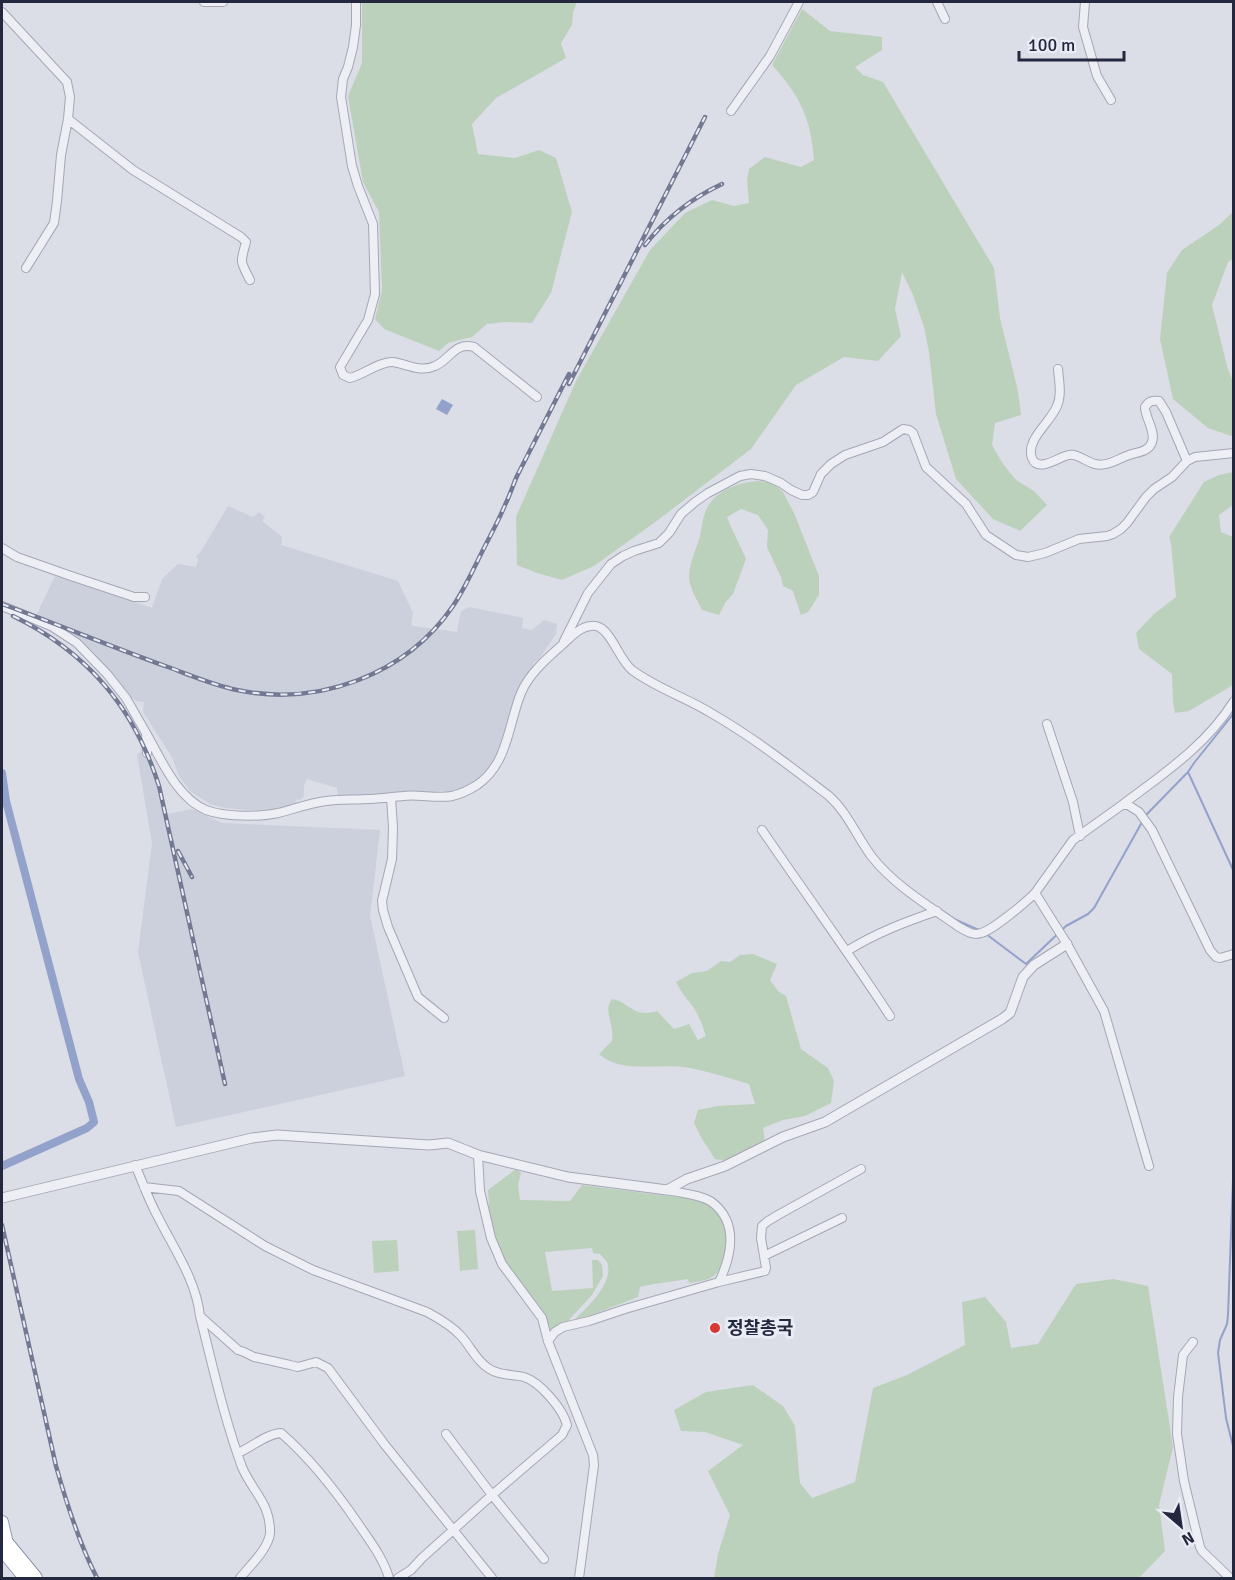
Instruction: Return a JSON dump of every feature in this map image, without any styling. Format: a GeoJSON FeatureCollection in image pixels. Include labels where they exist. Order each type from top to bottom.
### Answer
{"type":"FeatureCollection","features":[{"type":"Feature","properties":{"kind":"highway"},"geometry":{"type":"LineString","coordinates":[[3,1543],[35,1578]]}},
{"type":"Feature","properties":{"kind":"main road"},"geometry":{"type":"LineString","coordinates":[[2,1522],[3,1543],[25,1578]]}},
{"type":"Feature","properties":{"kind":"street"},"geometry":{"type":"LineString","coordinates":[[204,2],[223,2]]}},
{"type":"Feature","properties":{"kind":"street"},"geometry":{"type":"LineString","coordinates":[[356,2],[353,47],[343,79],[341,97],[352,166],[373,224],[375,294],[368,320],[344,359],[340,367],[341,371],[350,378],[394,362],[426,369],[440,362],[461,346],[467,345],[474,347],[537,397]]}},
{"type":"Feature","properties":{"kind":"street"},"geometry":{"type":"LineString","coordinates":[[732,111],[770,56],[799,2]]}},
{"type":"Feature","properties":{"kind":"street"},"geometry":{"type":"LineString","coordinates":[[937,2],[945,19]]}},
{"type":"Feature","properties":{"kind":"street"},"geometry":{"type":"LineString","coordinates":[[1085,2],[1083,27],[1097,76],[1111,100]]}},
{"type":"Feature","properties":{"kind":"street"},"geometry":{"type":"LineString","coordinates":[[2,12],[67,82],[70,97],[54,223],[26,268]]}},
{"type":"Feature","properties":{"kind":"street"},"geometry":{"type":"LineString","coordinates":[[68,119],[133,170],[242,237],[246,242],[241,254],[242,262],[250,280]]}},
{"type":"Feature","properties":{"kind":"street"},"geometry":{"type":"LineString","coordinates":[[1058,369],[1060,387],[1058,404],[1051,419],[1034,440],[1031,449],[1035,462],[1048,463],[1068,454],[1105,465],[1144,451],[1152,444],[1153,439],[1145,407],[1154,400],[1159,401],[1166,412],[1188,461]]}},
{"type":"Feature","properties":{"kind":"street"},"geometry":{"type":"LineString","coordinates":[[562,645],[588,593],[611,564],[628,553],[659,543],[669,533],[681,514],[695,502],[740,476],[751,474],[765,476],[802,495],[808,495],[813,492],[821,474],[831,464],[845,455],[883,442],[903,429],[913,433],[926,467],[966,504],[986,536],[1016,555],[1028,556],[1045,553],[1079,538],[1107,536],[1121,529],[1146,497],[1188,461],[1195,457],[1233,453]]}},
{"type":"Feature","properties":{"kind":"street"},"geometry":{"type":"LineString","coordinates":[[2,548],[17,557],[71,576],[134,597],[146,597]]}},
{"type":"Feature","properties":{"kind":"street"},"geometry":{"type":"LineString","coordinates":[[2,606],[51,626],[77,643],[108,674],[126,698],[179,789],[187,798],[208,811],[226,814],[275,814],[327,801],[422,795],[450,797],[464,792],[478,784],[497,765],[522,691],[534,672],[581,629],[592,625],[600,626],[608,633],[622,660],[633,670],[648,681],[697,704],[733,726],[829,796],[837,804],[871,855],[900,884],[969,933],[980,934],[994,928],[1035,893],[1074,840],[1173,768],[1206,738],[1233,701]]}},
{"type":"Feature","properties":{"kind":"street"},"geometry":{"type":"LineString","coordinates":[[1047,724],[1073,802],[1080,836]]}},
{"type":"Feature","properties":{"kind":"street"},"geometry":{"type":"LineString","coordinates":[[146,733],[147,753]]}},
{"type":"Feature","properties":{"kind":"street"},"geometry":{"type":"LineString","coordinates":[[391,797],[392,859],[382,901],[383,910],[418,998],[444,1018]]}},
{"type":"Feature","properties":{"kind":"street"},"geometry":{"type":"LineString","coordinates":[[1122,805],[1128,805],[1139,812],[1152,830],[1210,950],[1216,957],[1233,954]]}},
{"type":"Feature","properties":{"kind":"street"},"geometry":{"type":"LineString","coordinates":[[762,830],[848,951],[890,1016]]}},
{"type":"Feature","properties":{"kind":"street"},"geometry":{"type":"LineString","coordinates":[[1035,893],[1067,944],[1104,1011],[1149,1166]]}},
{"type":"Feature","properties":{"kind":"street"},"geometry":{"type":"LineString","coordinates":[[848,951],[888,928],[937,911]]}},
{"type":"Feature","properties":{"kind":"street"},"geometry":{"type":"LineString","coordinates":[[667,1190],[687,1179],[725,1166],[783,1137],[825,1122],[1002,1019],[1010,1013],[1023,977],[1034,965],[1067,944]]}},
{"type":"Feature","properties":{"kind":"street"},"geometry":{"type":"LineString","coordinates":[[2,1198],[252,1138],[277,1135],[429,1145],[448,1143],[478,1155],[568,1177],[667,1190],[712,1202],[726,1220],[731,1239],[728,1263],[719,1282]]}},
{"type":"Feature","properties":{"kind":"street"},"geometry":{"type":"LineString","coordinates":[[478,1155],[480,1191],[491,1238],[502,1264],[542,1318],[548,1341],[593,1455],[594,1465],[579,1578]]}},
{"type":"Feature","properties":{"kind":"street"},"geometry":{"type":"LineString","coordinates":[[135,1165],[199,1302],[200,1316],[225,1415],[243,1469],[270,1517],[270,1537],[260,1555],[240,1578]]}},
{"type":"Feature","properties":{"kind":"street"},"geometry":{"type":"LineString","coordinates":[[548,1341],[555,1332],[563,1327],[765,1271],[762,1226],[861,1169]]}},
{"type":"Feature","properties":{"kind":"street"},"geometry":{"type":"LineString","coordinates":[[144,1186],[179,1191],[265,1246],[314,1270],[427,1312],[444,1321],[462,1337],[476,1358],[487,1368],[496,1374],[526,1378],[534,1383],[555,1402],[565,1417],[567,1425],[562,1435],[492,1495],[411,1570],[398,1578]]}},
{"type":"Feature","properties":{"kind":"street"},"geometry":{"type":"LineString","coordinates":[[764,1256],[842,1218]]}},
{"type":"Feature","properties":{"kind":"street"},"geometry":{"type":"LineString","coordinates":[[200,1316],[238,1350],[254,1357],[298,1367],[316,1362],[328,1368],[492,1578]]}},
{"type":"Feature","properties":{"kind":"street"},"geometry":{"type":"LineString","coordinates":[[1193,1342],[1183,1355],[1178,1397],[1177,1434],[1184,1481],[1202,1551],[1230,1578]]}},
{"type":"Feature","properties":{"kind":"street"},"geometry":{"type":"LineString","coordinates":[[238,1453],[273,1433],[281,1433],[332,1486],[372,1544],[385,1565],[389,1578]]}},
{"type":"Feature","properties":{"kind":"street"},"geometry":{"type":"LineString","coordinates":[[446,1434],[544,1559]]}},
{"type":"Feature","properties":{"kind":"shaded area"},"geometry":{"type":"Polygon","coordinates":[[[228,506],[253,517],[259,512],[265,517],[262,521],[282,537],[281,545],[398,581],[413,613],[411,624],[413,626],[457,632],[461,611],[469,607],[523,618],[522,628],[532,630],[544,620],[557,624],[556,634],[539,659],[533,663],[533,669],[502,746],[488,771],[479,779],[457,791],[338,797],[337,788],[307,779],[304,796],[300,800],[297,799],[294,806],[286,809],[225,808],[210,804],[190,791],[179,776],[172,757],[143,712],[144,702],[137,701],[128,695],[85,646],[67,630],[35,618],[55,576],[152,608],[162,579],[178,564],[196,567],[198,560],[196,556],[228,506]]]}},
{"type":"Feature","properties":{"kind":"shaded area"},"geometry":{"type":"Polygon","coordinates":[[[141,751],[151,763],[163,815],[192,809],[222,823],[380,830],[370,916],[405,1076],[176,1127],[138,952],[152,843],[137,755],[141,751]]]}},
{"type":"Feature","properties":{"kind":"green space"},"geometry":{"type":"Polygon","coordinates":[[[362,2],[577,2],[572,25],[561,43],[566,58],[496,98],[472,124],[478,154],[515,158],[539,150],[556,158],[572,212],[551,293],[532,323],[487,324],[472,337],[448,343],[439,351],[384,329],[375,319],[382,290],[379,212],[363,182],[348,96],[362,63],[362,2]]]}},
{"type":"Feature","properties":{"kind":"green space"},"geometry":{"type":"Polygon","coordinates":[[[802,9],[830,31],[882,37],[882,50],[855,67],[863,75],[883,82],[994,268],[1000,318],[1018,391],[1021,415],[995,423],[992,445],[1016,480],[1034,491],[1047,505],[1020,531],[993,519],[956,479],[936,414],[924,327],[902,272],[895,309],[901,336],[878,361],[844,357],[796,385],[751,449],[594,566],[562,580],[517,565],[516,517],[576,381],[650,250],[685,213],[712,200],[734,206],[749,203],[747,180],[749,169],[765,157],[801,167],[814,160],[810,132],[802,108],[790,87],[772,65],[802,9]]]}},
{"type":"Feature","properties":{"kind":"green space"},"geometry":{"type":"Polygon","coordinates":[[[1233,212],[1233,259],[1228,262],[1212,305],[1233,382],[1233,436],[1231,436],[1208,428],[1173,399],[1160,339],[1167,273],[1182,250],[1219,225],[1233,212]]]}},
{"type":"Feature","properties":{"kind":"green space"},"geometry":{"type":"Polygon","coordinates":[[[1233,472],[1233,505],[1219,515],[1221,532],[1233,537],[1233,685],[1189,711],[1175,713],[1172,674],[1139,649],[1136,633],[1154,614],[1176,597],[1169,537],[1204,482],[1233,472]]]}},
{"type":"Feature","properties":{"kind":"green space"},"geometry":{"type":"Polygon","coordinates":[[[757,481],[771,482],[783,492],[794,513],[819,576],[819,595],[808,612],[801,615],[793,591],[783,586],[767,547],[768,530],[758,515],[741,509],[727,517],[746,559],[733,594],[719,615],[702,610],[690,585],[690,566],[708,506],[719,494],[733,486],[757,481]]]}},
{"type":"Feature","properties":{"kind":"green space"},"geometry":{"type":"Polygon","coordinates":[[[753,954],[777,964],[770,980],[778,991],[786,996],[801,1049],[828,1068],[834,1081],[831,1103],[805,1116],[783,1120],[763,1128],[765,1141],[728,1161],[715,1159],[694,1123],[698,1110],[717,1106],[755,1104],[749,1084],[690,1068],[619,1064],[599,1054],[612,1041],[608,1010],[612,999],[641,1013],[657,1011],[674,1029],[689,1024],[698,1040],[706,1036],[696,1011],[676,982],[692,973],[707,971],[721,961],[730,962],[740,955],[753,954]]]}},
{"type":"Feature","properties":{"kind":"green space"},"geometry":{"type":"Polygon","coordinates":[[[516,1169],[521,1173],[518,1185],[520,1200],[570,1201],[582,1185],[686,1198],[710,1205],[720,1214],[725,1227],[727,1241],[723,1263],[717,1273],[703,1281],[689,1283],[688,1279],[640,1287],[638,1297],[574,1320],[604,1286],[608,1270],[607,1262],[600,1254],[593,1253],[592,1248],[545,1252],[552,1291],[593,1288],[592,1260],[598,1260],[602,1265],[603,1276],[592,1295],[566,1323],[549,1330],[536,1302],[504,1259],[490,1220],[488,1190],[516,1169]]]}},
{"type":"Feature","properties":{"kind":"green space"},"geometry":{"type":"Polygon","coordinates":[[[475,1230],[478,1269],[460,1271],[457,1231],[475,1230]]]}},
{"type":"Feature","properties":{"kind":"green space"},"geometry":{"type":"Polygon","coordinates":[[[397,1240],[399,1271],[374,1273],[372,1241],[397,1240]]]}},
{"type":"Feature","properties":{"kind":"green space"},"geometry":{"type":"Polygon","coordinates":[[[1113,1279],[1148,1286],[1173,1447],[1159,1505],[1165,1551],[1139,1578],[714,1578],[718,1554],[730,1515],[708,1471],[743,1445],[705,1432],[681,1431],[674,1410],[706,1392],[753,1385],[783,1406],[795,1426],[800,1483],[812,1498],[855,1482],[873,1388],[907,1375],[965,1345],[962,1302],[985,1297],[1006,1322],[1011,1348],[1038,1344],[1076,1284],[1113,1279]]]}},
{"type":"Feature","properties":{"kind":"water"},"geometry":{"type":"Polygon","coordinates":[[[442,399],[453,405],[447,415],[436,409],[442,399]]]}},
{"type":"Feature","properties":{"kind":"waterway"},"geometry":{"type":"LineString","coordinates":[[1234,713],[1188,772],[1234,872]]}},
{"type":"Feature","properties":{"kind":"waterway"},"geometry":{"type":"LineString","coordinates":[[986,934],[1026,964],[1066,926],[1088,914],[1094,908],[1146,815],[1188,772]]}},
{"type":"Feature","properties":{"kind":"waterway"},"geometry":{"type":"LineString","coordinates":[[2,773],[6,801],[79,1079],[89,1102],[94,1122],[87,1128],[2,1166]]}},
{"type":"Feature","properties":{"kind":"waterway"},"geometry":{"type":"LineString","coordinates":[[954,919],[981,931]]}},
{"type":"Feature","properties":{"kind":"waterway"},"geometry":{"type":"LineString","coordinates":[[1234,1153],[1228,1315],[1218,1353],[1226,1418],[1234,1450]]}},
{"type":"Feature","properties":{"kind":"railway"},"geometry":{"type":"LineString","coordinates":[[569,384],[705,117]]}},
{"type":"Feature","properties":{"kind":"railway"},"geometry":{"type":"LineString","coordinates":[[645,245],[661,226],[680,210],[722,184]]}},
{"type":"Feature","properties":{"kind":"railway"},"geometry":{"type":"LineString","coordinates":[[2,604],[202,680],[237,690],[268,694],[298,694],[329,689],[358,680],[411,651],[434,630],[453,606],[569,374]]}},
{"type":"Feature","properties":{"kind":"railway"},"geometry":{"type":"LineString","coordinates":[[13,616],[64,647],[85,665],[121,707],[149,757],[159,786],[225,1084]]}},
{"type":"Feature","properties":{"kind":"railway"},"geometry":{"type":"LineString","coordinates":[[178,851],[192,877]]}},
{"type":"Feature","properties":{"kind":"railway"},"geometry":{"type":"LineString","coordinates":[[2,1225],[56,1466],[74,1524],[97,1578]]}},
{"type":"Feature","properties":{"kind":"place","name":"정찰총국"},"geometry":{"type":"Point","coordinates":[715,1328]}}]}
